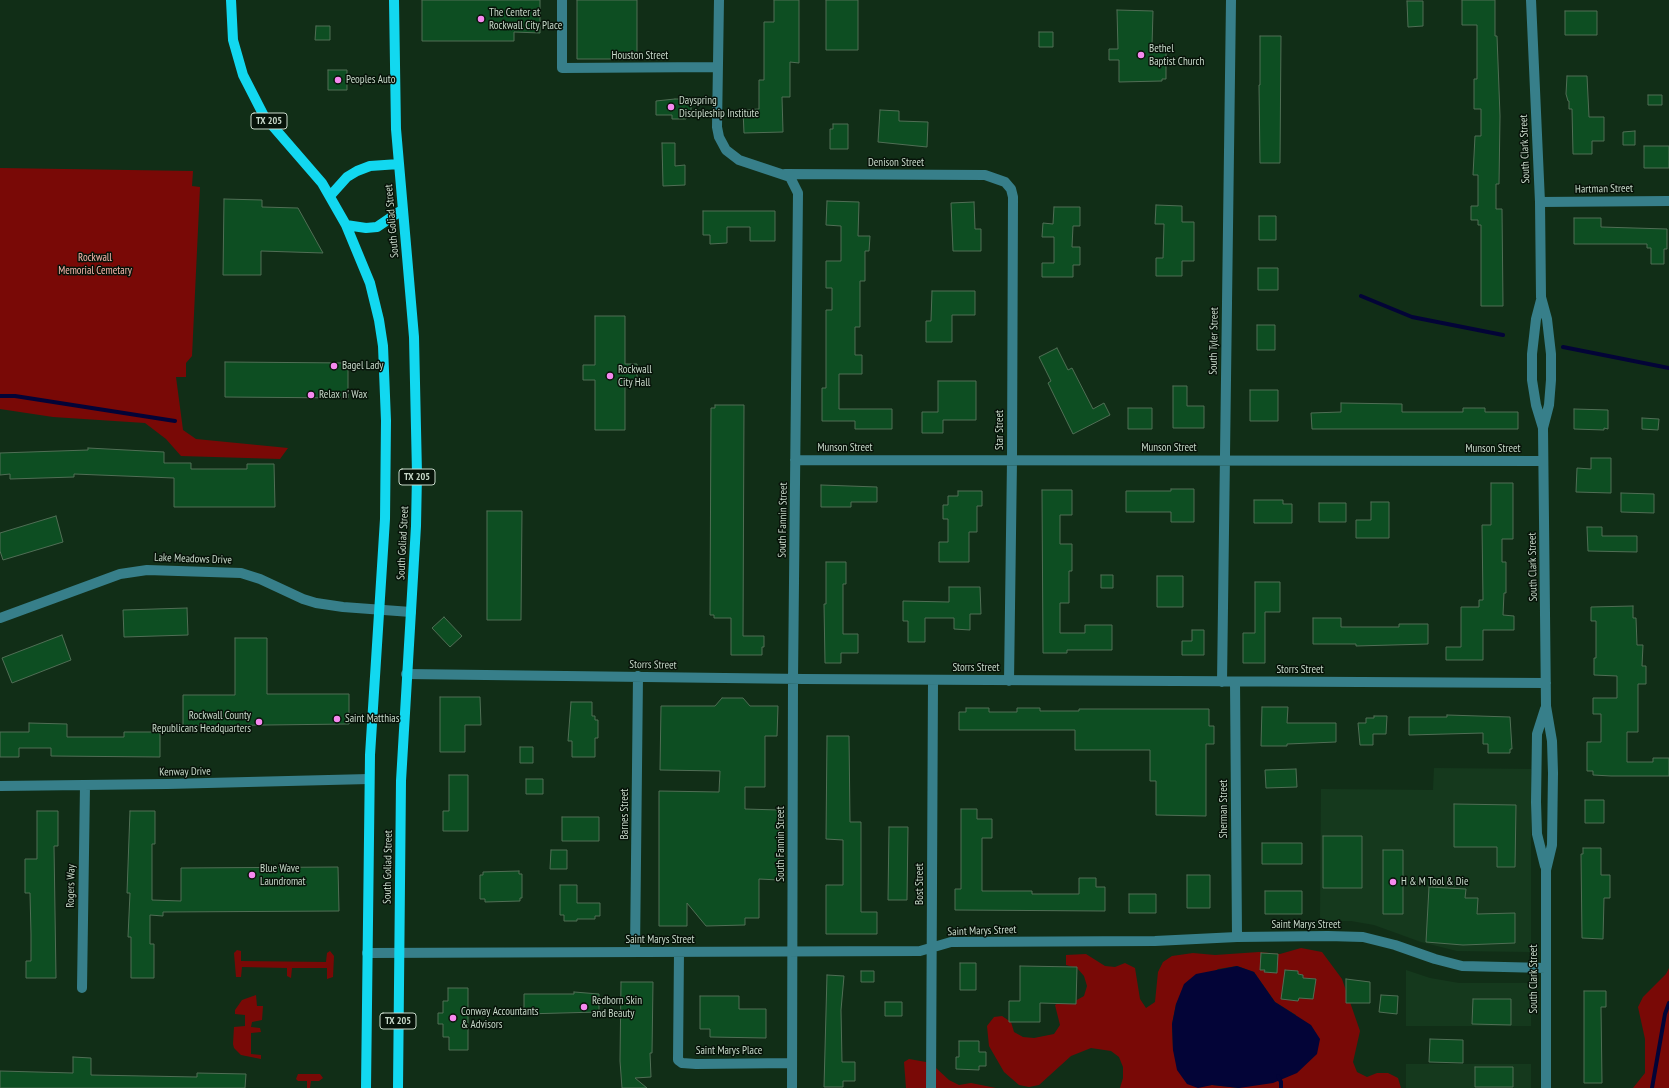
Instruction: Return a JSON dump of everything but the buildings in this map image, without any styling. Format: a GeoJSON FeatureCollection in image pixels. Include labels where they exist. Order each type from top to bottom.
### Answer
{"type":"FeatureCollection","features":[{"type":"Feature","properties":{"kind":"main road","name":"TX 205"},"geometry":{"type":"LineString","coordinates":[[231,0],[233,40],[240,67],[252,95],[264,116],[312,170],[330,196],[346,225]]}},
{"type":"Feature","properties":{"kind":"main road","name":"South Goliad Street"},"geometry":{"type":"LineString","coordinates":[[394,0],[399,164],[402,210],[411,292],[417,422],[417,501],[406,674],[400,816],[398,1088]]}},
{"type":"Feature","properties":{"kind":"main road"},"geometry":{"type":"LineString","coordinates":[[330,196],[347,177],[356,170],[370,166],[399,164]]}},
{"type":"Feature","properties":{"kind":"main road"},"geometry":{"type":"LineString","coordinates":[[346,225],[366,228],[377,227],[402,210]]}},
{"type":"Feature","properties":{"kind":"main road","name":"South Goliad Street"},"geometry":{"type":"LineString","coordinates":[[346,225],[370,283],[379,320],[383,346],[386,421],[385,506],[369,779],[366,1088]]}},
{"type":"Feature","properties":{"kind":"street","name":"Houston Street"},"geometry":{"type":"LineString","coordinates":[[562,0],[562,68],[717,67]]}},
{"type":"Feature","properties":{"kind":"street"},"geometry":{"type":"LineString","coordinates":[[719,0],[717,127],[722,144],[732,156],[739,160],[785,174]]}},
{"type":"Feature","properties":{"kind":"street","name":"South Tyler Street"},"geometry":{"type":"LineString","coordinates":[[1222,682],[1230,0]]}},
{"type":"Feature","properties":{"kind":"street","name":"South Clark Street"},"geometry":{"type":"LineString","coordinates":[[1531,0],[1540,202],[1541,296],[1551,354],[1549,405],[1543,428],[1546,706],[1552,741],[1553,772],[1552,845],[1546,870],[1546,1088]]}},
{"type":"Feature","properties":{"kind":"street","name":"Denison Street"},"geometry":{"type":"LineString","coordinates":[[785,174],[985,175],[1005,182]]}},
{"type":"Feature","properties":{"kind":"street","name":"South Fannin Street"},"geometry":{"type":"LineString","coordinates":[[785,174],[794,183],[798,193],[793,679],[792,1088]]}},
{"type":"Feature","properties":{"kind":"street","name":"Star Street"},"geometry":{"type":"LineString","coordinates":[[1005,182],[1011,189],[1013,197],[1012,460],[1008,681]]}},
{"type":"Feature","properties":{"kind":"street","name":"Hartman Street"},"geometry":{"type":"LineString","coordinates":[[1540,202],[1669,200]]}},
{"type":"Feature","properties":{"kind":"street","name":"South Clark Street"},"geometry":{"type":"LineString","coordinates":[[1541,296],[1536,319],[1532,354],[1532,380],[1536,405],[1543,428]]}},
{"type":"Feature","properties":{"kind":"street","name":"Munson Street"},"geometry":{"type":"LineString","coordinates":[[795,460],[1543,460]]}},
{"type":"Feature","properties":{"kind":"street","name":"Lake Meadows Drive"},"geometry":{"type":"LineString","coordinates":[[0,618],[120,574],[147,570],[241,573],[260,579],[303,599],[316,603],[343,607],[410,612]]}},
{"type":"Feature","properties":{"kind":"street","name":"Storrs Street"},"geometry":{"type":"LineString","coordinates":[[406,674],[1008,681],[1546,683]]}},
{"type":"Feature","properties":{"kind":"street","name":"Barnes Street"},"geometry":{"type":"LineString","coordinates":[[635,952],[638,676]]}},
{"type":"Feature","properties":{"kind":"street","name":"Bost Street"},"geometry":{"type":"LineString","coordinates":[[930,1088],[933,680]]}},
{"type":"Feature","properties":{"kind":"street","name":"Sherman Street"},"geometry":{"type":"LineString","coordinates":[[1235,682],[1236,937]]}},
{"type":"Feature","properties":{"kind":"street","name":"South Clark Street"},"geometry":{"type":"LineString","coordinates":[[1546,706],[1537,734],[1536,802],[1537,834],[1546,870]]}},
{"type":"Feature","properties":{"kind":"street","name":"Kenway Drive"},"geometry":{"type":"LineString","coordinates":[[0,786],[199,784],[369,779]]}},
{"type":"Feature","properties":{"kind":"street","name":"Rogers Way"},"geometry":{"type":"LineString","coordinates":[[82,988],[84,785]]}},
{"type":"Feature","properties":{"kind":"street","name":"Saint Marys Street"},"geometry":{"type":"LineString","coordinates":[[367,954],[920,951],[951,942],[1154,941],[1236,937],[1363,938],[1395,945],[1435,959],[1462,966],[1546,968]]}},
{"type":"Feature","properties":{"kind":"street","name":"Saint Marys Place"},"geometry":{"type":"LineString","coordinates":[[679,952],[678,1060],[682,1063],[696,1064],[792,1063]]}},
{"type":"Feature","properties":{"kind":"shaded area"},"geometry":{"type":"Polygon","coordinates":[[[1434,768],[1531,769],[1531,952],[1457,951],[1421,942],[1374,925],[1351,921],[1320,921],[1321,789],[1433,790],[1434,768]]]}},
{"type":"Feature","properties":{"kind":"shaded area"},"geometry":{"type":"Polygon","coordinates":[[[1237,966],[1254,972],[1275,1002],[1311,1025],[1320,1039],[1317,1054],[1297,1073],[1273,1083],[1239,1088],[1212,1085],[1198,1088],[1187,1084],[1177,1070],[1173,1050],[1172,1024],[1176,1004],[1184,984],[1196,974],[1237,966]]]}},
{"type":"Feature","properties":{"kind":"shaded area"},"geometry":{"type":"Polygon","coordinates":[[[1406,970],[1430,978],[1459,983],[1531,983],[1531,1026],[1406,1026],[1406,970]]]}},
{"type":"Feature","properties":{"kind":"shaded area"},"geometry":{"type":"Polygon","coordinates":[[[1406,1064],[1531,1064],[1531,1088],[1406,1088],[1406,1064]]]}},
{"type":"Feature","properties":{"kind":"green space","name":"Rockwall Memorial Cemetary"},"geometry":{"type":"Polygon","coordinates":[[[0,168],[193,171],[192,186],[200,187],[192,356],[186,363],[186,377],[176,377],[183,430],[196,439],[288,448],[280,459],[181,456],[166,439],[145,423],[53,417],[0,409],[0,168]]]}},
{"type":"Feature","properties":{"kind":"green space"},"geometry":{"type":"Polygon","coordinates":[[[1301,948],[1322,952],[1342,979],[1360,1031],[1353,1062],[1357,1072],[1367,1077],[1377,1073],[1388,1073],[1398,1078],[1401,1088],[1239,1088],[1120,1088],[1123,1078],[1123,1067],[1119,1057],[1111,1051],[1091,1048],[1071,1056],[1039,1085],[1029,1087],[1019,1085],[1004,1072],[989,1046],[987,1026],[994,1017],[1002,1016],[1011,1022],[1014,1032],[1023,1037],[1034,1038],[1054,1034],[1060,1025],[1055,1005],[1064,999],[1075,1001],[1084,996],[1087,986],[1084,976],[1077,968],[1066,965],[1066,955],[1086,954],[1105,966],[1115,967],[1125,963],[1135,968],[1140,999],[1146,1008],[1155,1002],[1158,972],[1163,962],[1172,956],[1193,953],[1215,955],[1259,952],[1280,954],[1301,948]],[[1237,966],[1218,969],[1176,1004],[1172,1024],[1173,1050],[1198,1087],[1212,1085],[1239,1088],[1296,1015],[1275,1002],[1254,972],[1237,966]]]}},
{"type":"Feature","properties":{"kind":"green space"},"geometry":{"type":"Polygon","coordinates":[[[237,950],[241,951],[241,961],[326,962],[327,953],[330,951],[334,956],[333,977],[327,979],[327,968],[292,968],[291,978],[287,976],[287,968],[242,967],[241,977],[236,977],[234,953],[237,950]]]}},
{"type":"Feature","properties":{"kind":"green space"},"geometry":{"type":"Polygon","coordinates":[[[1669,968],[1669,1088],[1633,1088],[1645,1073],[1645,1039],[1638,1007],[1643,997],[1666,974],[1669,968]]]}},
{"type":"Feature","properties":{"kind":"green space"},"geometry":{"type":"Polygon","coordinates":[[[256,995],[257,1006],[263,1006],[262,1020],[252,1022],[251,1027],[260,1028],[261,1032],[251,1033],[251,1054],[261,1055],[261,1059],[241,1055],[234,1048],[233,1044],[234,1027],[245,1026],[245,1015],[235,1014],[235,1010],[242,1000],[256,995]]]}},
{"type":"Feature","properties":{"kind":"green space"},"geometry":{"type":"Polygon","coordinates":[[[909,1059],[926,1062],[936,1068],[949,1080],[959,1085],[971,1083],[996,1088],[906,1088],[904,1062],[909,1059]]]}},
{"type":"Feature","properties":{"kind":"green space"},"geometry":{"type":"Polygon","coordinates":[[[298,1074],[320,1074],[323,1078],[319,1081],[311,1081],[310,1088],[307,1088],[307,1081],[298,1081],[296,1079],[298,1074]]]}},
{"type":"Feature","properties":{"kind":"waterway"},"geometry":{"type":"LineString","coordinates":[[1361,296],[1412,317],[1503,335]]}},
{"type":"Feature","properties":{"kind":"waterway"},"geometry":{"type":"LineString","coordinates":[[1563,347],[1669,368]]}},
{"type":"Feature","properties":{"kind":"waterway"},"geometry":{"type":"LineString","coordinates":[[0,396],[15,396],[175,421]]}},
{"type":"Feature","properties":{"kind":"waterway"},"geometry":{"type":"LineString","coordinates":[[1652,1088],[1665,1014],[1669,1003]]}},
{"type":"Feature","properties":{"kind":"waterway"},"geometry":{"type":"LineString","coordinates":[[1278,1076],[1281,1082],[1281,1088]]}},
{"type":"Feature","properties":{"kind":"place","name":"The Center at Rockwall City Place"},"geometry":{"type":"Point","coordinates":[481,19]}},
{"type":"Feature","properties":{"kind":"place","name":"Bethel Baptist Church"},"geometry":{"type":"Point","coordinates":[1141,55]}},
{"type":"Feature","properties":{"kind":"place","name":"Peoples Auto"},"geometry":{"type":"Point","coordinates":[338,80]}},
{"type":"Feature","properties":{"kind":"place","name":"Dayspring Discipleship Institute"},"geometry":{"type":"Point","coordinates":[671,107]}},
{"type":"Feature","properties":{"kind":"place","name":"Bagel Lady"},"geometry":{"type":"Point","coordinates":[334,366]}},
{"type":"Feature","properties":{"kind":"place","name":"Rockwall City Hall"},"geometry":{"type":"Point","coordinates":[610,376]}},
{"type":"Feature","properties":{"kind":"place","name":"Relax n' Wax"},"geometry":{"type":"Point","coordinates":[311,395]}},
{"type":"Feature","properties":{"kind":"place","name":"Saint Matthias"},"geometry":{"type":"Point","coordinates":[337,719]}},
{"type":"Feature","properties":{"kind":"place","name":"Rockwall County Republicans Headquarters"},"geometry":{"type":"Point","coordinates":[259,722]}},
{"type":"Feature","properties":{"kind":"place","name":"Blue Wave Laundromat"},"geometry":{"type":"Point","coordinates":[252,875]}},
{"type":"Feature","properties":{"kind":"place","name":"H & M Tool & Die"},"geometry":{"type":"Point","coordinates":[1393,882]}},
{"type":"Feature","properties":{"kind":"place","name":"Redborn Skin and Beauty"},"geometry":{"type":"Point","coordinates":[584,1007]}},
{"type":"Feature","properties":{"kind":"place","name":"Conway Accountants & Advisors"},"geometry":{"type":"Point","coordinates":[453,1018]}}]}
